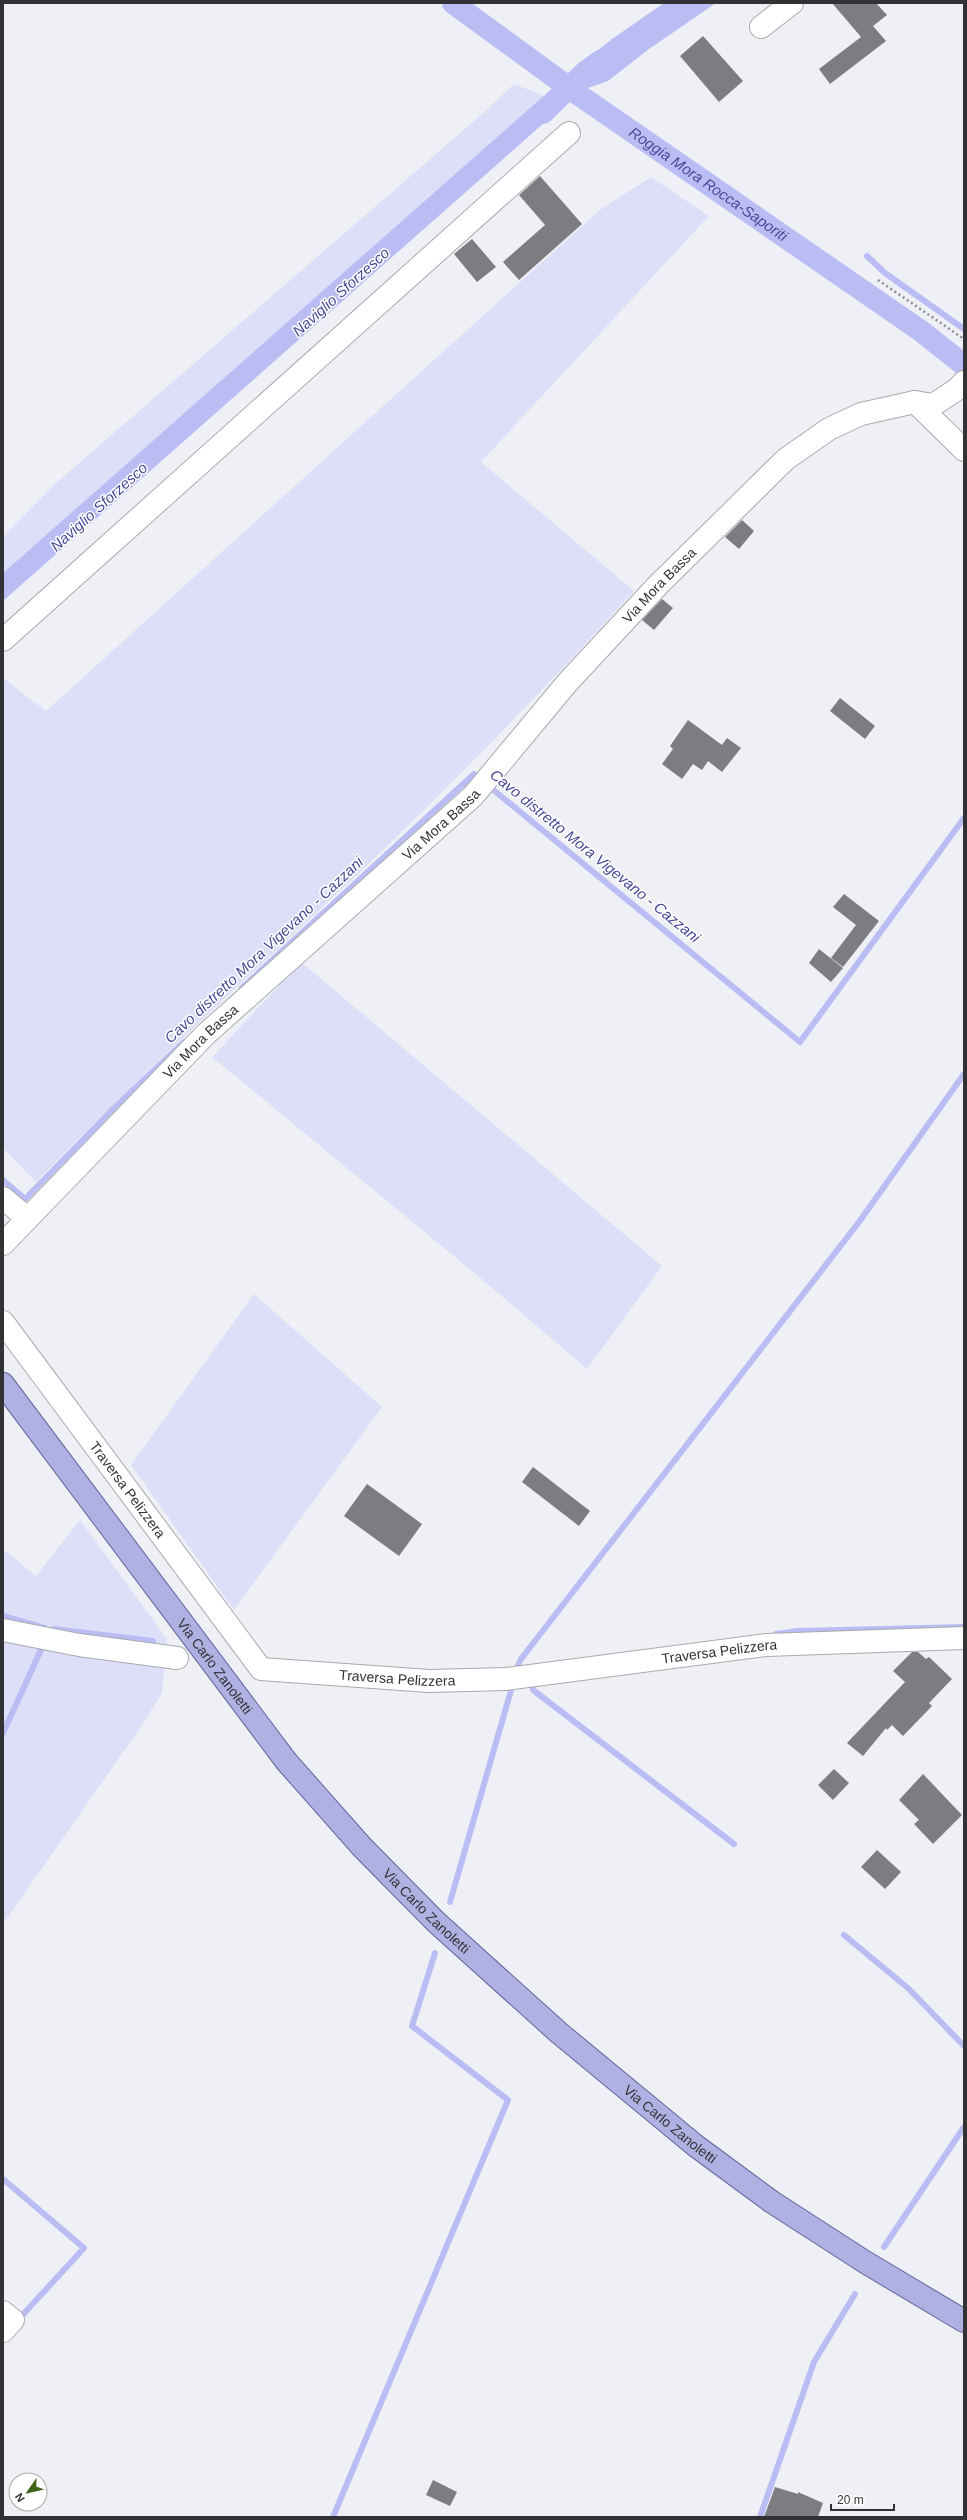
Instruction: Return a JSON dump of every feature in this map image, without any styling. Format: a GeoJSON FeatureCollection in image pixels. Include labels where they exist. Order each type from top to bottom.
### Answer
{"type":"FeatureCollection","features":[{"type":"Feature","properties":{"kind":"main road","name":"Via Carlo Zanoletti"},"geometry":{"type":"LineString","coordinates":[[3,1384],[286,1760],[362,1848],[436,1922],[558,2032],[696,2146],[772,2202],[854,2255],[964,2320]]}},
{"type":"Feature","properties":{"kind":"street"},"geometry":{"type":"LineString","coordinates":[[761,27],[792,3]]}},
{"type":"Feature","properties":{"kind":"street"},"geometry":{"type":"LineString","coordinates":[[3,640],[569,133]]}},
{"type":"Feature","properties":{"kind":"street","name":"Via Mora Bassa"},"geometry":{"type":"LineString","coordinates":[[3,1244],[206,1034],[370,890],[484,782],[567,683],[658,585],[786,459],[829,430],[861,414],[915,402],[933,405],[960,386]]}},
{"type":"Feature","properties":{"kind":"street"},"geometry":{"type":"LineString","coordinates":[[915,402],[964,450]]}},
{"type":"Feature","properties":{"kind":"street"},"geometry":{"type":"LineString","coordinates":[[3,1198],[27,1218]]}},
{"type":"Feature","properties":{"kind":"street","name":"Traversa Pelizzera"},"geometry":{"type":"LineString","coordinates":[[3,1322],[262,1669],[429,1681],[506,1679],[766,1645],[964,1638]]}},
{"type":"Feature","properties":{"kind":"street"},"geometry":{"type":"LineString","coordinates":[[3,1630],[46,1639],[177,1658]]}},
{"type":"Feature","properties":{"kind":"street"},"geometry":{"type":"LineString","coordinates":[[3,2312],[13,2320],[3,2331]]}},
{"type":"Feature","properties":{"kind":"path"},"geometry":{"type":"LineString","coordinates":[[878,280],[964,339]]}},
{"type":"Feature","properties":{"kind":"shaded area"},"geometry":{"type":"Polygon","coordinates":[[[514,84],[545,96],[3,573],[3,537],[56,483],[481,115],[514,84]]]}},
{"type":"Feature","properties":{"kind":"shaded area"},"geometry":{"type":"Polygon","coordinates":[[[651,177],[709,216],[481,462],[634,591],[511,722],[416,818],[121,1097],[36,1182],[3,1148],[3,678],[46,711],[601,209],[651,177]]]}},
{"type":"Feature","properties":{"kind":"shaded area"},"geometry":{"type":"Polygon","coordinates":[[[301,962],[662,1266],[587,1369],[484,1281],[212,1057],[301,962]]]}},
{"type":"Feature","properties":{"kind":"shaded area"},"geometry":{"type":"Polygon","coordinates":[[[254,1294],[382,1407],[234,1610],[131,1465],[254,1294]]]}},
{"type":"Feature","properties":{"kind":"shaded area"},"geometry":{"type":"Polygon","coordinates":[[[80,1520],[167,1639],[162,1693],[140,1728],[3,1924],[3,1549],[36,1576],[80,1520]]]}},
{"type":"Feature","properties":{"kind":"water"},"geometry":{"type":"Polygon","coordinates":[[[664,3],[716,3],[649,49],[608,81],[588,88],[569,73],[612,39],[664,3]]]}},
{"type":"Feature","properties":{"kind":"water"},"geometry":{"type":"Polygon","coordinates":[[[555,86],[571,99],[3,601],[3,573],[555,86]]]}},
{"type":"Feature","properties":{"kind":"building"},"geometry":{"type":"Polygon","coordinates":[[[832,3],[876,3],[887,15],[873,26],[886,41],[830,84],[819,69],[861,37],[832,3]]]}},
{"type":"Feature","properties":{"kind":"building"},"geometry":{"type":"Polygon","coordinates":[[[703,36],[743,81],[719,102],[680,56],[703,36]]]}},
{"type":"Feature","properties":{"kind":"building"},"geometry":{"type":"Polygon","coordinates":[[[540,176],[582,224],[519,280],[503,262],[545,225],[519,195],[540,176]]]}},
{"type":"Feature","properties":{"kind":"building"},"geometry":{"type":"Polygon","coordinates":[[[472,239],[496,267],[477,282],[454,254],[472,239]]]}},
{"type":"Feature","properties":{"kind":"building"},"geometry":{"type":"Polygon","coordinates":[[[742,520],[754,531],[739,549],[725,537],[742,520]]]}},
{"type":"Feature","properties":{"kind":"building"},"geometry":{"type":"Polygon","coordinates":[[[662,599],[673,608],[654,630],[642,620],[662,599]]]}},
{"type":"Feature","properties":{"kind":"building"},"geometry":{"type":"Polygon","coordinates":[[[840,698],[875,726],[865,739],[830,711],[840,698]]]}},
{"type":"Feature","properties":{"kind":"building"},"geometry":{"type":"Polygon","coordinates":[[[688,720],[722,745],[727,738],[741,748],[722,772],[708,761],[702,770],[693,764],[682,779],[662,764],[673,749],[670,746],[688,720]]]}},
{"type":"Feature","properties":{"kind":"building"},"geometry":{"type":"Polygon","coordinates":[[[844,894],[879,921],[843,967],[831,958],[856,925],[833,907],[844,894]]]}},
{"type":"Feature","properties":{"kind":"building"},"geometry":{"type":"Polygon","coordinates":[[[819,949],[843,968],[831,982],[809,963],[819,949]]]}},
{"type":"Feature","properties":{"kind":"building"},"geometry":{"type":"Polygon","coordinates":[[[533,1467],[590,1511],[579,1526],[522,1482],[533,1467]]]}},
{"type":"Feature","properties":{"kind":"building"},"geometry":{"type":"Polygon","coordinates":[[[367,1484],[422,1524],[399,1556],[344,1516],[367,1484]]]}},
{"type":"Feature","properties":{"kind":"building"},"geometry":{"type":"Polygon","coordinates":[[[912,1652],[918,1652],[926,1659],[929,1657],[952,1679],[929,1703],[932,1706],[903,1736],[892,1725],[887,1730],[886,1728],[863,1756],[847,1743],[905,1682],[893,1671],[912,1652]]]}},
{"type":"Feature","properties":{"kind":"building"},"geometry":{"type":"Polygon","coordinates":[[[834,1769],[849,1783],[833,1800],[818,1785],[834,1769]]]}},
{"type":"Feature","properties":{"kind":"building"},"geometry":{"type":"Polygon","coordinates":[[[923,1774],[962,1815],[933,1844],[914,1824],[919,1820],[899,1800],[923,1774]]]}},
{"type":"Feature","properties":{"kind":"building"},"geometry":{"type":"Polygon","coordinates":[[[877,1850],[901,1872],[885,1889],[861,1867],[877,1850]]]}},
{"type":"Feature","properties":{"kind":"building"},"geometry":{"type":"Polygon","coordinates":[[[433,2480],[457,2492],[450,2506],[426,2495],[433,2480]]]}},
{"type":"Feature","properties":{"kind":"building"},"geometry":{"type":"Polygon","coordinates":[[[775,2487],[798,2494],[798,2492],[823,2503],[818,2517],[764,2517],[775,2487]]]}},
{"type":"Feature","properties":{"kind":"waterway","name":"Roggia Mora Rocca-Saporiti"},"geometry":{"type":"LineString","coordinates":[[453,3],[579,95],[921,331],[964,365]]}},
{"type":"Feature","properties":{"kind":"waterway","name":"Naviglio Sforzesco"},"geometry":{"type":"LineString","coordinates":[[543,113],[585,72],[600,61]]}},
{"type":"Feature","properties":{"kind":"waterway","name":"Cavo distretto Mora Vigevano - Cazzani"},"geometry":{"type":"LineString","coordinates":[[867,256],[885,273],[964,329]]}},
{"type":"Feature","properties":{"kind":"waterway","name":"Cavo distretto Mora Vigevano - Cazzani"},"geometry":{"type":"LineString","coordinates":[[242,988],[474,774],[800,1042],[964,818]]}},
{"type":"Feature","properties":{"kind":"waterway","name":"Cavo distretto Mora Vigevano - Cazzani"},"geometry":{"type":"LineString","coordinates":[[3,1180],[25,1199],[113,1109],[184,1042]]}},
{"type":"Feature","properties":{"kind":"waterway"},"geometry":{"type":"LineString","coordinates":[[514,1674],[521,1659],[859,1222],[964,1074]]}},
{"type":"Feature","properties":{"kind":"waterway"},"geometry":{"type":"LineString","coordinates":[[3,1616],[45,1628]]}},
{"type":"Feature","properties":{"kind":"waterway"},"geometry":{"type":"LineString","coordinates":[[776,1634],[798,1631],[964,1627]]}},
{"type":"Feature","properties":{"kind":"waterway"},"geometry":{"type":"LineString","coordinates":[[54,1629],[153,1641]]}},
{"type":"Feature","properties":{"kind":"waterway"},"geometry":{"type":"LineString","coordinates":[[3,1733],[45,1641]]}},
{"type":"Feature","properties":{"kind":"waterway"},"geometry":{"type":"LineString","coordinates":[[532,1685],[533,1690],[734,1844]]}},
{"type":"Feature","properties":{"kind":"waterway"},"geometry":{"type":"LineString","coordinates":[[450,1902],[512,1687]]}},
{"type":"Feature","properties":{"kind":"waterway"},"geometry":{"type":"LineString","coordinates":[[844,1935],[909,1989],[964,2046]]}},
{"type":"Feature","properties":{"kind":"waterway"},"geometry":{"type":"LineString","coordinates":[[333,2517],[508,2100],[412,2026],[435,1953]]}},
{"type":"Feature","properties":{"kind":"waterway"},"geometry":{"type":"LineString","coordinates":[[884,2247],[964,2127]]}},
{"type":"Feature","properties":{"kind":"waterway"},"geometry":{"type":"LineString","coordinates":[[3,2179],[84,2248],[17,2321]]}},
{"type":"Feature","properties":{"kind":"waterway"},"geometry":{"type":"LineString","coordinates":[[760,2517],[814,2362],[855,2294]]}}]}
